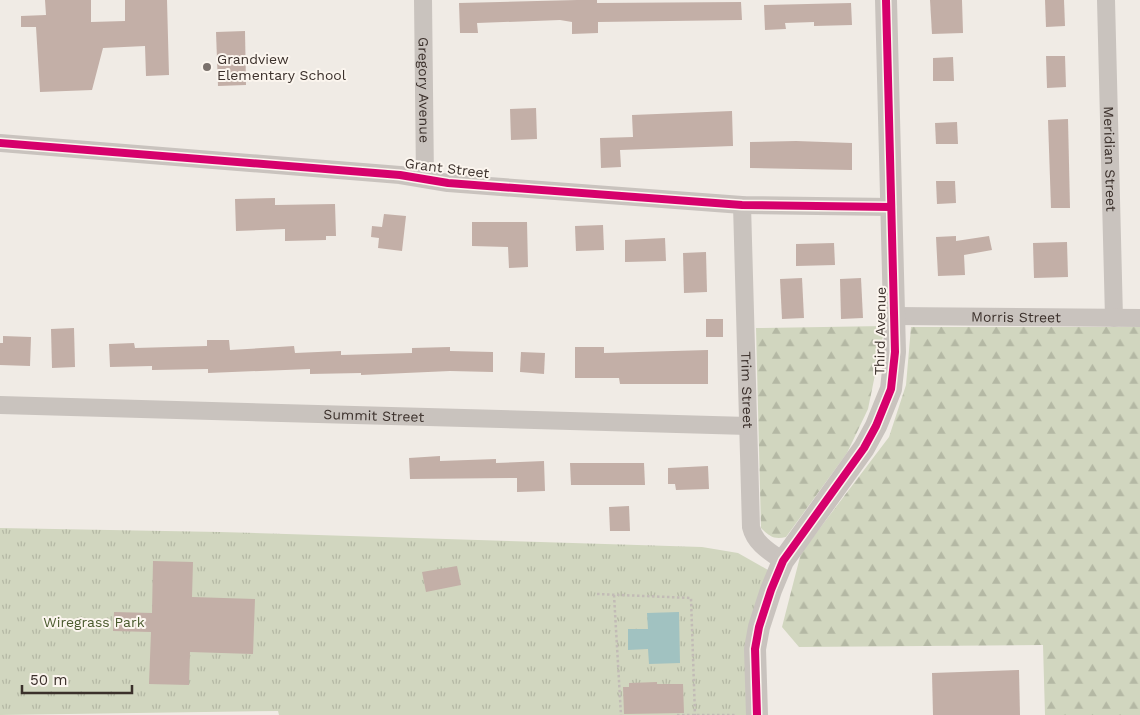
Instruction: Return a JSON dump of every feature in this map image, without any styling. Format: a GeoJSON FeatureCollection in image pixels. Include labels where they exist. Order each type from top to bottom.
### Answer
{"type":"FeatureCollection","features":[{"type":"Feature","properties":{"kind":"street","name":"Gregory Avenue"},"geometry":{"type":"LineString","coordinates":[[423,0],[425,179]]}},
{"type":"Feature","properties":{"kind":"street","name":"Third Avenue"},"geometry":{"type":"LineString","coordinates":[[757,715],[756,639],[766,605],[783,561],[864,448],[886,406],[894,371],[886,0]]}},
{"type":"Feature","properties":{"kind":"street","name":"Meridian Street"},"geometry":{"type":"LineString","coordinates":[[1106,0],[1114,318]]}},
{"type":"Feature","properties":{"kind":"street","name":"Grant Street"},"geometry":{"type":"LineString","coordinates":[[0,142],[400,175],[448,183],[742,205],[891,206]]}},
{"type":"Feature","properties":{"kind":"street","name":"Trim Street"},"geometry":{"type":"LineString","coordinates":[[742,205],[751,527],[753,535],[760,544],[783,561]]}},
{"type":"Feature","properties":{"kind":"street","name":"Morris Street"},"geometry":{"type":"LineString","coordinates":[[894,316],[1140,318]]}},
{"type":"Feature","properties":{"kind":"street","name":"Summit Street"},"geometry":{"type":"LineString","coordinates":[[0,405],[748,426]]}},
{"type":"Feature","properties":{"kind":"path"},"geometry":{"type":"LineString","coordinates":[[597,594],[691,598],[694,715]]}},
{"type":"Feature","properties":{"kind":"path"},"geometry":{"type":"LineString","coordinates":[[614,595],[621,715]]}},
{"type":"Feature","properties":{"kind":"path"},"geometry":{"type":"LineString","coordinates":[[677,715],[737,715]]}},
{"type":"Feature","properties":{"kind":"green space"},"geometry":{"type":"Polygon","coordinates":[[[885,326],[868,409],[847,453],[786,537],[775,538],[769,535],[761,528],[756,328],[885,326]]]}},
{"type":"Feature","properties":{"kind":"green space"},"geometry":{"type":"Polygon","coordinates":[[[911,327],[1140,327],[1140,715],[1045,715],[1043,645],[799,647],[782,627],[801,553],[889,437],[906,385],[911,327]]]}},
{"type":"Feature","properties":{"kind":"green space","name":"Wiregrass Park"},"geometry":{"type":"Polygon","coordinates":[[[0,528],[220,532],[702,547],[738,553],[768,570],[746,715],[279,715],[278,711],[0,715],[0,528]]]}},
{"type":"Feature","properties":{"kind":"water"},"geometry":{"type":"Polygon","coordinates":[[[679,612],[680,663],[649,664],[648,649],[628,650],[628,629],[648,629],[647,613],[679,612]]]}},
{"type":"Feature","properties":{"kind":"building"},"geometry":{"type":"Polygon","coordinates":[[[45,0],[91,0],[91,22],[125,21],[125,0],[167,0],[169,75],[146,76],[145,46],[103,48],[92,90],[40,92],[36,27],[21,27],[21,16],[46,15],[45,0]]]}},
{"type":"Feature","properties":{"kind":"building"},"geometry":{"type":"Polygon","coordinates":[[[597,0],[597,3],[741,2],[742,20],[598,22],[598,33],[572,34],[572,22],[560,20],[477,23],[478,33],[460,33],[459,3],[597,0]]]}},
{"type":"Feature","properties":{"kind":"building"},"geometry":{"type":"Polygon","coordinates":[[[930,0],[962,0],[963,33],[932,34],[930,0]]]}},
{"type":"Feature","properties":{"kind":"building"},"geometry":{"type":"Polygon","coordinates":[[[1045,0],[1064,0],[1065,26],[1046,27],[1045,0]]]}},
{"type":"Feature","properties":{"kind":"building"},"geometry":{"type":"Polygon","coordinates":[[[851,3],[852,25],[814,26],[814,22],[785,23],[786,29],[765,30],[764,5],[851,3]]]}},
{"type":"Feature","properties":{"kind":"building"},"geometry":{"type":"Polygon","coordinates":[[[245,31],[246,85],[218,86],[216,32],[245,31]]]}},
{"type":"Feature","properties":{"kind":"building"},"geometry":{"type":"Polygon","coordinates":[[[1046,56],[1065,56],[1066,87],[1047,88],[1046,56]]]}},
{"type":"Feature","properties":{"kind":"building"},"geometry":{"type":"Polygon","coordinates":[[[953,57],[954,81],[933,81],[933,58],[953,57]]]}},
{"type":"Feature","properties":{"kind":"building"},"geometry":{"type":"Polygon","coordinates":[[[536,108],[537,139],[511,140],[510,109],[536,108]]]}},
{"type":"Feature","properties":{"kind":"building"},"geometry":{"type":"Polygon","coordinates":[[[732,111],[733,146],[620,150],[621,167],[601,168],[600,138],[633,137],[632,115],[732,111]]]}},
{"type":"Feature","properties":{"kind":"building"},"geometry":{"type":"Polygon","coordinates":[[[1068,119],[1070,208],[1051,208],[1048,120],[1068,119]]]}},
{"type":"Feature","properties":{"kind":"building"},"geometry":{"type":"Polygon","coordinates":[[[957,122],[958,144],[936,144],[935,123],[957,122]]]}},
{"type":"Feature","properties":{"kind":"building"},"geometry":{"type":"Polygon","coordinates":[[[750,142],[852,143],[852,170],[750,168],[750,142]]]}},
{"type":"Feature","properties":{"kind":"building"},"geometry":{"type":"Polygon","coordinates":[[[936,181],[955,181],[956,203],[937,204],[936,181]]]}},
{"type":"Feature","properties":{"kind":"building"},"geometry":{"type":"Polygon","coordinates":[[[275,198],[275,205],[335,204],[336,236],[326,236],[326,240],[285,241],[285,229],[236,231],[235,199],[275,198]]]}},
{"type":"Feature","properties":{"kind":"building"},"geometry":{"type":"Polygon","coordinates":[[[384,214],[406,216],[402,251],[378,248],[379,238],[371,237],[372,226],[382,227],[384,214]]]}},
{"type":"Feature","properties":{"kind":"building"},"geometry":{"type":"Polygon","coordinates":[[[472,222],[527,222],[528,267],[509,268],[508,247],[472,246],[472,222]]]}},
{"type":"Feature","properties":{"kind":"building"},"geometry":{"type":"Polygon","coordinates":[[[603,225],[604,250],[576,251],[575,226],[603,225]]]}},
{"type":"Feature","properties":{"kind":"building"},"geometry":{"type":"Polygon","coordinates":[[[956,236],[956,241],[989,236],[992,250],[964,255],[965,275],[938,276],[936,237],[956,236]]]}},
{"type":"Feature","properties":{"kind":"building"},"geometry":{"type":"Polygon","coordinates":[[[665,238],[666,261],[625,262],[625,240],[665,238]]]}},
{"type":"Feature","properties":{"kind":"building"},"geometry":{"type":"Polygon","coordinates":[[[1067,242],[1068,277],[1034,278],[1033,243],[1067,242]]]}},
{"type":"Feature","properties":{"kind":"building"},"geometry":{"type":"Polygon","coordinates":[[[834,243],[835,265],[796,266],[796,244],[834,243]]]}},
{"type":"Feature","properties":{"kind":"building"},"geometry":{"type":"Polygon","coordinates":[[[706,252],[707,292],[684,293],[683,253],[706,252]]]}},
{"type":"Feature","properties":{"kind":"building"},"geometry":{"type":"Polygon","coordinates":[[[802,278],[804,318],[782,319],[780,279],[802,278]]]}},
{"type":"Feature","properties":{"kind":"building"},"geometry":{"type":"Polygon","coordinates":[[[861,278],[863,318],[841,319],[840,279],[861,278]]]}},
{"type":"Feature","properties":{"kind":"building"},"geometry":{"type":"Polygon","coordinates":[[[706,319],[723,319],[723,337],[706,337],[706,319]]]}},
{"type":"Feature","properties":{"kind":"building"},"geometry":{"type":"Polygon","coordinates":[[[74,328],[75,367],[52,368],[51,329],[74,328]]]}},
{"type":"Feature","properties":{"kind":"building"},"geometry":{"type":"Polygon","coordinates":[[[3,336],[31,337],[30,366],[0,365],[0,343],[3,343],[3,336]]]}},
{"type":"Feature","properties":{"kind":"building"},"geometry":{"type":"Polygon","coordinates":[[[207,340],[229,340],[230,350],[294,346],[295,353],[341,351],[341,355],[412,353],[412,348],[450,347],[450,351],[493,352],[493,372],[450,371],[361,375],[361,373],[310,374],[310,369],[208,373],[208,369],[152,370],[152,366],[110,367],[109,344],[134,343],[135,348],[207,346],[207,340]]]}},
{"type":"Feature","properties":{"kind":"building"},"geometry":{"type":"Polygon","coordinates":[[[575,347],[604,347],[604,353],[708,350],[708,384],[620,384],[619,378],[575,378],[575,347]]]}},
{"type":"Feature","properties":{"kind":"building"},"geometry":{"type":"Polygon","coordinates":[[[521,352],[545,353],[544,374],[520,372],[521,352]]]}},
{"type":"Feature","properties":{"kind":"building"},"geometry":{"type":"Polygon","coordinates":[[[440,456],[440,461],[496,459],[496,463],[544,461],[545,491],[517,492],[517,478],[410,479],[409,458],[440,456]]]}},
{"type":"Feature","properties":{"kind":"building"},"geometry":{"type":"Polygon","coordinates":[[[570,463],[644,463],[645,485],[571,485],[570,463]]]}},
{"type":"Feature","properties":{"kind":"building"},"geometry":{"type":"Polygon","coordinates":[[[708,466],[709,489],[676,490],[675,484],[668,484],[668,468],[708,466]]]}},
{"type":"Feature","properties":{"kind":"building"},"geometry":{"type":"Polygon","coordinates":[[[629,506],[630,531],[610,531],[609,507],[629,506]]]}},
{"type":"Feature","properties":{"kind":"building"},"geometry":{"type":"Polygon","coordinates":[[[153,561],[193,562],[192,597],[255,599],[253,654],[190,652],[189,685],[149,684],[151,632],[113,631],[114,612],[152,613],[153,561]]]}},
{"type":"Feature","properties":{"kind":"building"},"geometry":{"type":"Polygon","coordinates":[[[457,566],[461,585],[426,592],[422,572],[457,566]]]}},
{"type":"Feature","properties":{"kind":"building"},"geometry":{"type":"Polygon","coordinates":[[[1019,670],[1020,715],[933,715],[932,673],[1019,670]]]}},
{"type":"Feature","properties":{"kind":"building"},"geometry":{"type":"Polygon","coordinates":[[[657,682],[657,684],[683,684],[684,713],[624,714],[623,687],[629,687],[629,683],[657,682]]]}},
{"type":"Feature","properties":{"kind":"cycle path"},"geometry":{"type":"LineString","coordinates":[[757,715],[755,649],[759,627],[771,590],[783,561],[864,448],[876,426],[891,389],[895,352],[886,0]]}},
{"type":"Feature","properties":{"kind":"cycle path"},"geometry":{"type":"LineString","coordinates":[[0,143],[400,175],[448,183],[742,205],[891,207]]}},
{"type":"Feature","properties":{"kind":"place","name":"Grandview Elementary School"},"geometry":{"type":"Point","coordinates":[207,67]}}]}
